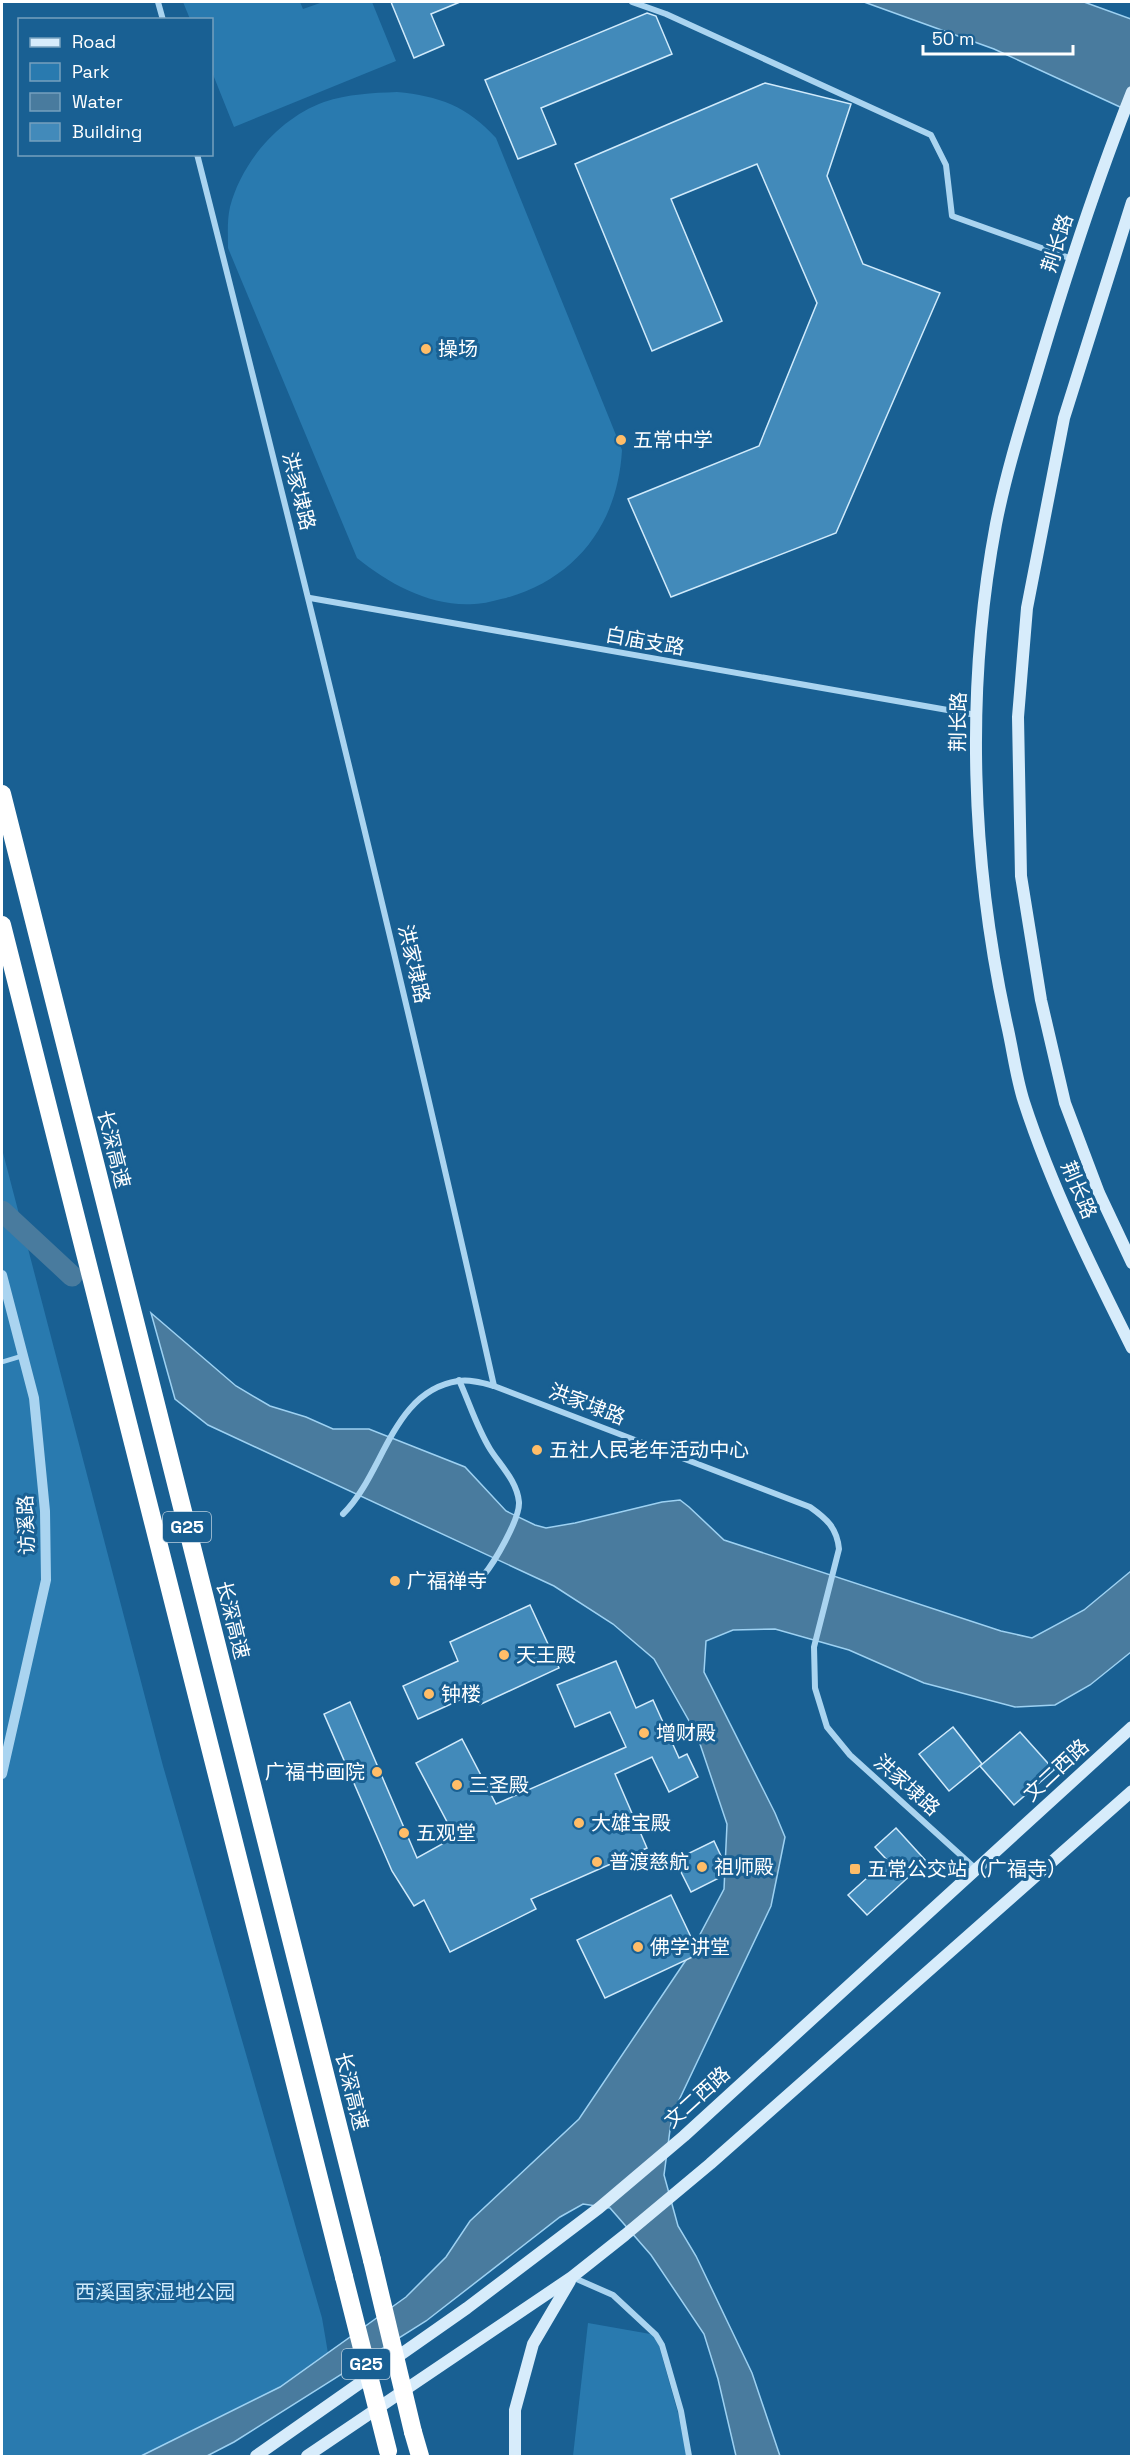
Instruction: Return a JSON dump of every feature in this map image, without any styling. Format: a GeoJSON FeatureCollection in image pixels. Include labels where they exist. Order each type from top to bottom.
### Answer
{"type":"FeatureCollection","features":[{"type":"Feature","properties":{"kind":"highway","name":"长深高速"},"geometry":{"type":"LineString","coordinates":[[2,794],[420,2457]]}},
{"type":"Feature","properties":{"kind":"highway","name":"G25"},"geometry":{"type":"LineString","coordinates":[[2,925],[389,2454]]}},
{"type":"Feature","properties":{"kind":"main road","name":"荆长路"},"geometry":{"type":"LineString","coordinates":[[1131,92],[1072,259],[1027,408],[997,522],[985,598],[976,716],[982,886],[991,947],[1023,1099],[1057,1194],[1131,1348]]}},
{"type":"Feature","properties":{"kind":"main road","name":"荆长路"},"geometry":{"type":"LineString","coordinates":[[1131,202],[1064,418],[1027,608],[1018,723],[1021,876],[1041,1000],[1065,1103],[1099,1193],[1131,1263]]}},
{"type":"Feature","properties":{"kind":"main road","name":"文二西路"},"geometry":{"type":"LineString","coordinates":[[256,2457],[467,2308],[598,2208],[684,2136],[1131,1727]]}},
{"type":"Feature","properties":{"kind":"main road"},"geometry":{"type":"LineString","coordinates":[[307,2457],[572,2277],[625,2235],[710,2164],[1131,1791]]}},
{"type":"Feature","properties":{"kind":"main road"},"geometry":{"type":"LineString","coordinates":[[515,2457],[514,2410],[533,2343],[572,2277]]}},
{"type":"Feature","properties":{"kind":"street"},"geometry":{"type":"LineString","coordinates":[[158,2],[162,18]]}},
{"type":"Feature","properties":{"kind":"street"},"geometry":{"type":"LineString","coordinates":[[632,2],[666,14],[931,135],[946,165],[952,216],[1072,259]]}},
{"type":"Feature","properties":{"kind":"street","name":"洪家埭路"},"geometry":{"type":"LineString","coordinates":[[198,156],[310,598],[436,1126],[495,1386],[810,1507],[828,1519],[837,1534],[839,1549],[814,1647],[815,1688],[827,1727],[850,1755],[976,1869]]}},
{"type":"Feature","properties":{"kind":"street","name":"白庙支路"},"geometry":{"type":"LineString","coordinates":[[310,598],[976,716]]}},
{"type":"Feature","properties":{"kind":"street","name":"访溪路"},"geometry":{"type":"LineString","coordinates":[[2,1275],[34,1398],[45,1511],[46,1580],[2,1774]]}},
{"type":"Feature","properties":{"kind":"street"},"geometry":{"type":"LineString","coordinates":[[343,1514],[357,1500],[398,1423],[417,1401],[437,1386],[459,1380],[495,1386]]}},
{"type":"Feature","properties":{"kind":"street"},"geometry":{"type":"LineString","coordinates":[[459,1380],[489,1448],[506,1470],[519,1500],[518,1512],[495,1563],[483,1576]]}},
{"type":"Feature","properties":{"kind":"street"},"geometry":{"type":"LineString","coordinates":[[572,2277],[613,2295],[656,2335],[662,2345],[681,2411],[689,2457]]}},
{"type":"Feature","properties":{"kind":"lane"},"geometry":{"type":"LineString","coordinates":[[2,1362],[22,1356]]}},
{"type":"Feature","properties":{"kind":"green space"},"geometry":{"type":"Polygon","coordinates":[[[183,2],[300,2],[303,9],[323,2],[372,2],[396,61],[234,127],[213,74],[213,18],[190,18],[183,2]]]}},
{"type":"Feature","properties":{"kind":"green space","name":"操场"},"geometry":{"type":"Polygon","coordinates":[[[397,92],[426,96],[451,104],[474,118],[496,138],[622,450],[619,476],[602,524],[573,562],[554,577],[531,589],[482,603],[458,604],[427,598],[383,577],[357,558],[228,248],[229,212],[236,190],[253,158],[278,130],[308,109],[333,99],[369,93],[397,92]]]}},
{"type":"Feature","properties":{"kind":"green space","name":"西溪国家湿地公园"},"geometry":{"type":"Polygon","coordinates":[[[2,1149],[163,1766],[322,2318],[330,2365],[183,2456],[2,2456],[2,1149]]]}},
{"type":"Feature","properties":{"kind":"green space"},"geometry":{"type":"Polygon","coordinates":[[[588,2323],[656,2335],[690,2456],[573,2456],[588,2323]]]}},
{"type":"Feature","properties":{"kind":"water"},"geometry":{"type":"Polygon","coordinates":[[[864,2],[1084,2],[1131,19],[1131,112],[994,49],[864,2]]]}},
{"type":"Feature","properties":{"kind":"water"},"geometry":{"type":"Polygon","coordinates":[[[151,1313],[236,1386],[270,1406],[306,1417],[333,1429],[369,1429],[465,1467],[506,1511],[546,1528],[680,1500],[724,1540],[1001,1631],[1032,1638],[1084,1610],[1131,1571],[1131,1652],[1090,1685],[1055,1705],[1015,1707],[924,1683],[849,1650],[775,1629],[733,1630],[706,1641],[704,1672],[785,1837],[771,1906],[672,2115],[664,2175],[678,2226],[696,2256],[752,2373],[780,2456],[736,2456],[718,2379],[704,2334],[651,2255],[610,2208],[583,2204],[560,2217],[426,2321],[234,2442],[207,2456],[141,2456],[280,2387],[406,2297],[446,2257],[470,2221],[579,2119],[688,1957],[724,1889],[727,1824],[697,1735],[654,1659],[613,1624],[554,1586],[208,1425],[175,1399],[151,1313]]]}},
{"type":"Feature","properties":{"kind":"building"},"geometry":{"type":"Polygon","coordinates":[[[391,2],[460,2],[431,14],[444,45],[414,58],[391,2]]]}},
{"type":"Feature","properties":{"kind":"building"},"geometry":{"type":"Polygon","coordinates":[[[647,13],[656,16],[672,54],[541,108],[556,144],[518,159],[485,80],[647,13]]]}},
{"type":"Feature","properties":{"kind":"building"},"geometry":{"type":"Polygon","coordinates":[[[765,83],[851,104],[827,176],[863,264],[940,293],[836,533],[671,597],[628,499],[759,446],[817,303],[757,164],[671,199],[722,321],[652,351],[575,164],[765,83]]]}},
{"type":"Feature","properties":{"kind":"building","name":"天王殿"},"geometry":{"type":"Polygon","coordinates":[[[530,1605],[559,1668],[479,1705],[473,1694],[418,1719],[403,1686],[458,1661],[450,1642],[530,1605]]]}},
{"type":"Feature","properties":{"kind":"building"},"geometry":{"type":"Polygon","coordinates":[[[616,1661],[636,1708],[653,1700],[679,1758],[687,1754],[698,1777],[669,1792],[652,1757],[615,1774],[647,1848],[531,1899],[536,1909],[450,1952],[424,1900],[414,1906],[392,1871],[324,1714],[350,1702],[417,1858],[455,1837],[416,1763],[462,1739],[496,1804],[626,1747],[610,1712],[575,1727],[557,1685],[616,1661]]]}},
{"type":"Feature","properties":{"kind":"building"},"geometry":{"type":"Polygon","coordinates":[[[953,1727],[982,1764],[949,1791],[919,1754],[953,1727]]]}},
{"type":"Feature","properties":{"kind":"building"},"geometry":{"type":"Polygon","coordinates":[[[1020,1732],[1054,1770],[1014,1805],[980,1766],[1020,1732]]]}},
{"type":"Feature","properties":{"kind":"building"},"geometry":{"type":"Polygon","coordinates":[[[896,1828],[926,1861],[867,1915],[848,1895],[887,1860],[875,1847],[896,1828]]]}},
{"type":"Feature","properties":{"kind":"building","name":"祖师殿"},"geometry":{"type":"Polygon","coordinates":[[[714,1841],[729,1873],[691,1892],[675,1860],[714,1841]]]}},
{"type":"Feature","properties":{"kind":"building","name":"佛学讲堂"},"geometry":{"type":"Polygon","coordinates":[[[671,1895],[699,1954],[605,1998],[577,1940],[671,1895]]]}},
{"type":"Feature","properties":{"kind":"waterway"},"geometry":{"type":"LineString","coordinates":[[2,1211],[72,1276]]}},
{"type":"Feature","properties":{"kind":"place","name":"操场"},"geometry":{"type":"Point","coordinates":[426,349]}},
{"type":"Feature","properties":{"kind":"place","name":"五常中学"},"geometry":{"type":"Point","coordinates":[621,440]}},
{"type":"Feature","properties":{"kind":"place","name":"五社人民老年活动中心"},"geometry":{"type":"Point","coordinates":[537,1450]}},
{"type":"Feature","properties":{"kind":"place","name":"广福禅寺"},"geometry":{"type":"Point","coordinates":[395,1581]}},
{"type":"Feature","properties":{"kind":"place","name":"天王殿"},"geometry":{"type":"Point","coordinates":[504,1655]}},
{"type":"Feature","properties":{"kind":"place","name":"钟楼"},"geometry":{"type":"Point","coordinates":[429,1694]}},
{"type":"Feature","properties":{"kind":"place","name":"增财殿"},"geometry":{"type":"Point","coordinates":[644,1733]}},
{"type":"Feature","properties":{"kind":"place","name":"广福书画院"},"geometry":{"type":"Point","coordinates":[377,1772]}},
{"type":"Feature","properties":{"kind":"place","name":"三圣殿"},"geometry":{"type":"Point","coordinates":[457,1785]}},
{"type":"Feature","properties":{"kind":"place","name":"大雄宝殿"},"geometry":{"type":"Point","coordinates":[579,1823]}},
{"type":"Feature","properties":{"kind":"place","name":"五观堂"},"geometry":{"type":"Point","coordinates":[404,1833]}},
{"type":"Feature","properties":{"kind":"place","name":"普渡慈航"},"geometry":{"type":"Point","coordinates":[597,1862]}},
{"type":"Feature","properties":{"kind":"place","name":"祖师殿"},"geometry":{"type":"Point","coordinates":[702,1867]}},
{"type":"Feature","properties":{"kind":"place","name":"五常公交站（广福寺）"},"geometry":{"type":"Point","coordinates":[855,1869]}},
{"type":"Feature","properties":{"kind":"place","name":"佛学讲堂"},"geometry":{"type":"Point","coordinates":[638,1947]}}]}
